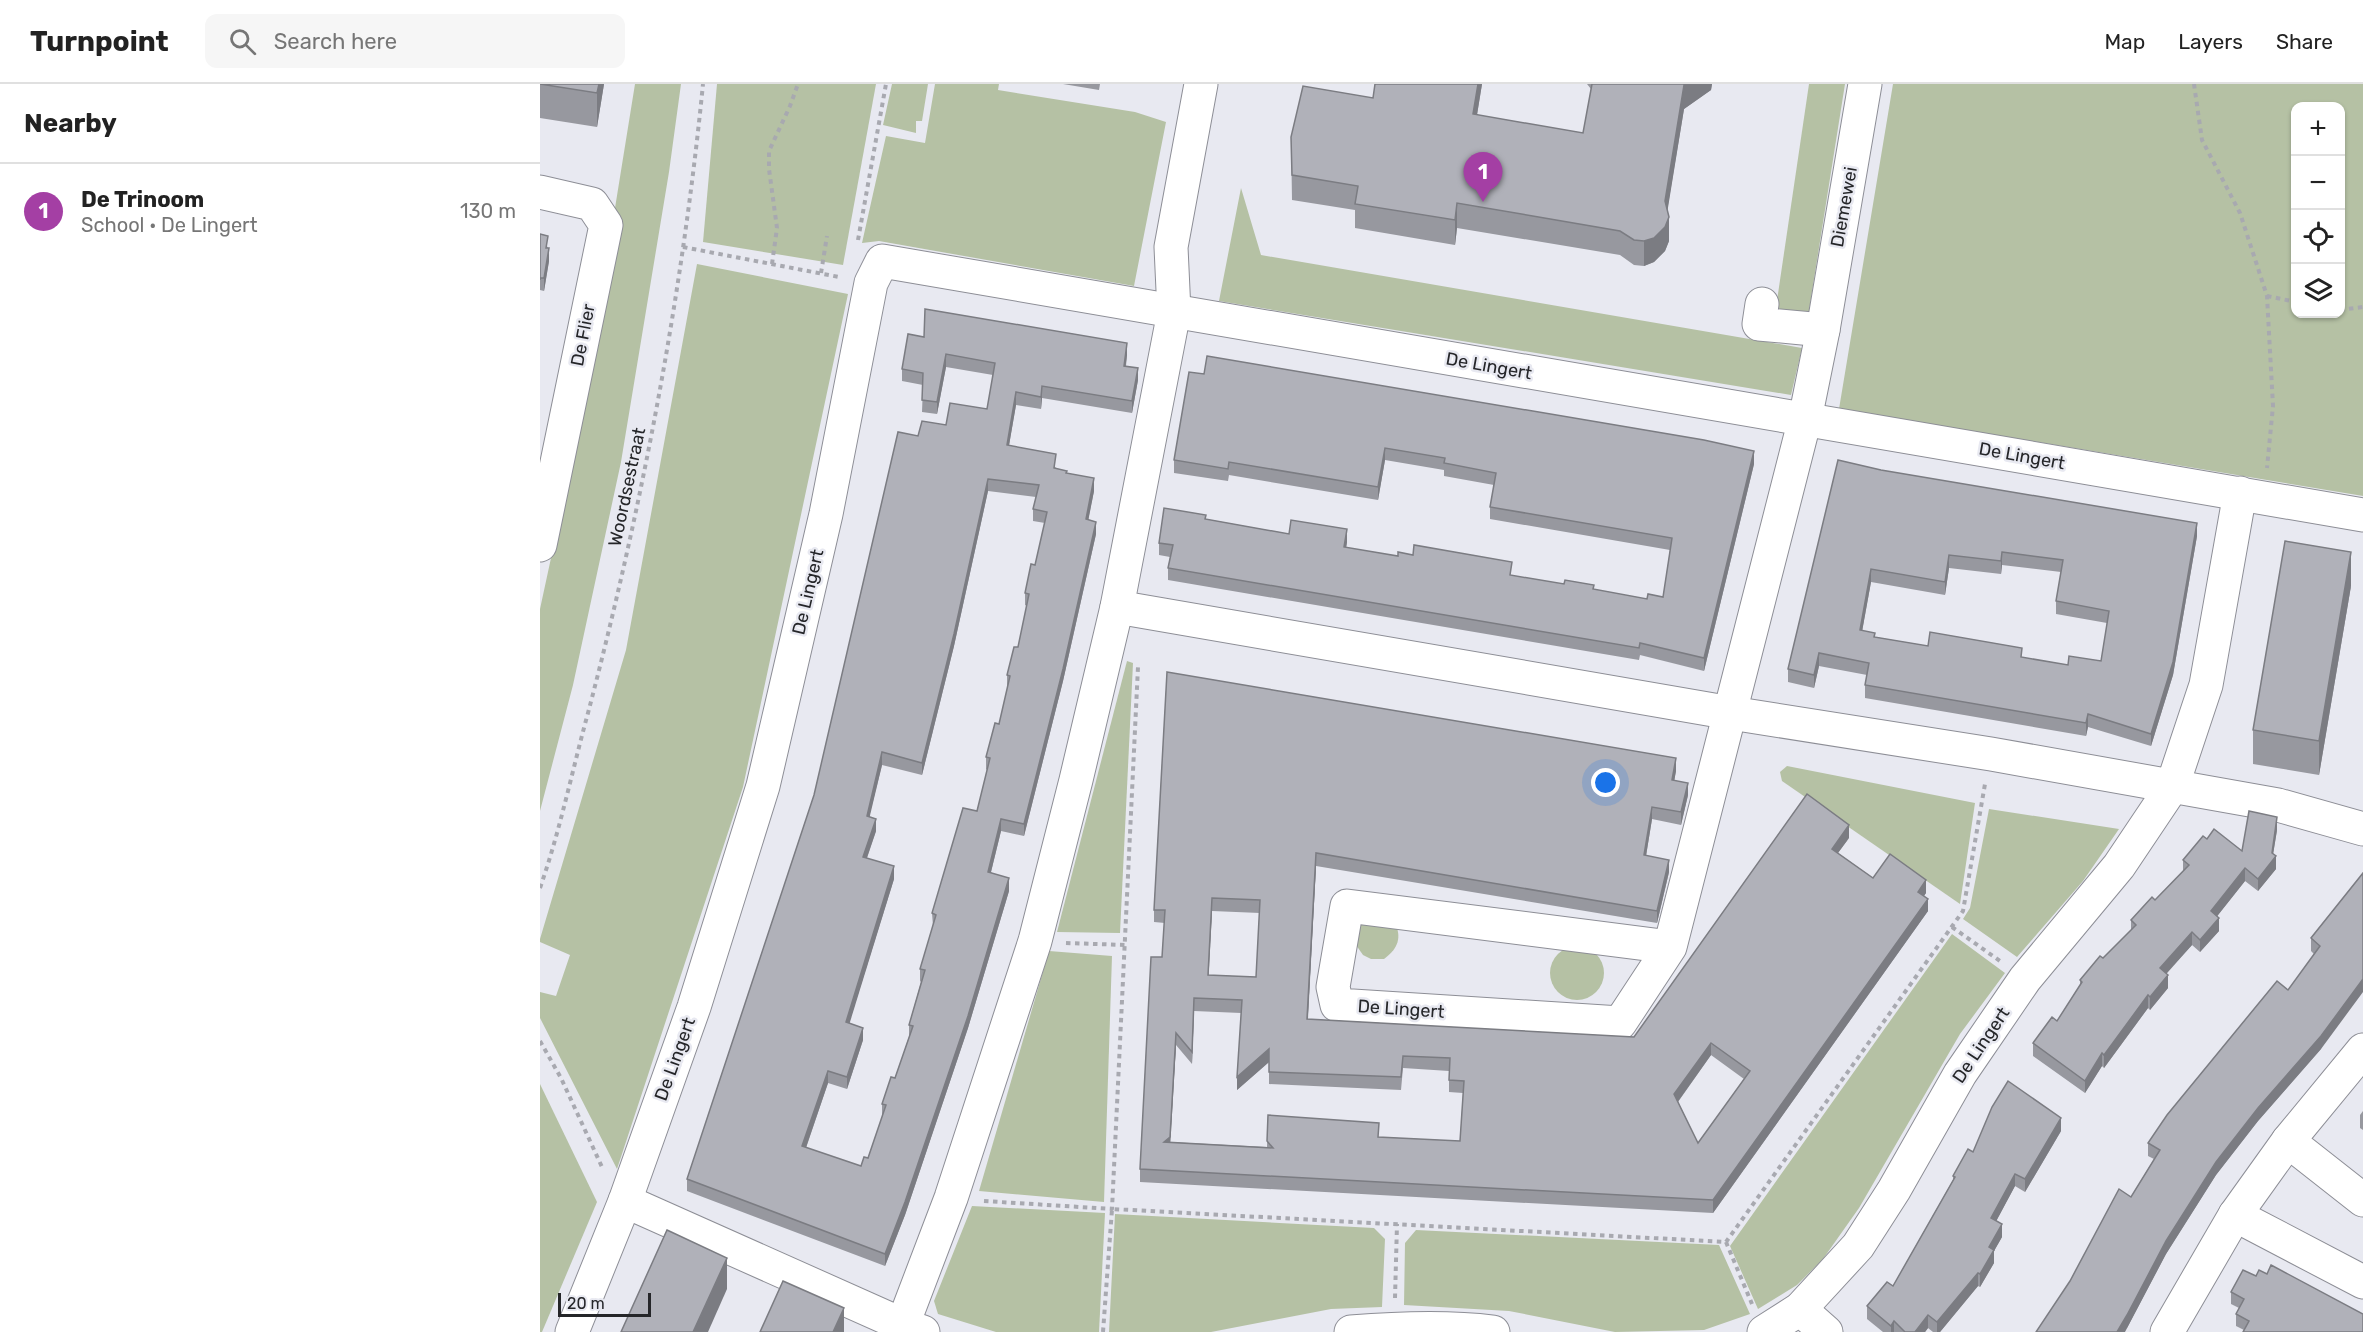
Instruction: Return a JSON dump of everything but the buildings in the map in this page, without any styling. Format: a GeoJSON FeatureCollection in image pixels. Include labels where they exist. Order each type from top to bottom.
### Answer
{"type":"FeatureCollection","features":[{"type":"Feature","properties":{"kind":"street"},"geometry":{"type":"LineString","coordinates":[[625,1200],[909,1330],[1035,941],[1117,607],[1174,312],[1171,247],[1201,84]]}},
{"type":"Feature","properties":{"kind":"street","name":"Diemewei"},"geometry":{"type":"LineString","coordinates":[[1804,419],[1823,330],[1864,84]]}},
{"type":"Feature","properties":{"kind":"street","name":"De Flier"},"geometry":{"type":"LineString","coordinates":[[540,192],[592,204],[606,225],[542,529]]}},
{"type":"Feature","properties":{"kind":"street","name":"De Lingert"},"geometry":{"type":"LineString","coordinates":[[572,1332],[625,1200],[694,1007],[763,786],[826,514],[871,283],[882,261],[2363,515]]}},
{"type":"Feature","properties":{"kind":"street"},"geometry":{"type":"LineString","coordinates":[[1762,304],[1759,324],[1823,330]]}},
{"type":"Feature","properties":{"kind":"street","name":"De Lingert"},"geometry":{"type":"LineString","coordinates":[[1670,947],[1347,906],[1333,987],[1337,1005],[1620,1023],[1670,947],[1804,419]]}},
{"type":"Feature","properties":{"kind":"street","name":"De Lingert"},"geometry":{"type":"LineString","coordinates":[[1760,1322],[1800,1309],[1858,1246],[1894,1190],[1960,1074],[2025,979],[2120,866],[2172,787],[2206,685],[2252,496]]}},
{"type":"Feature","properties":{"kind":"street"},"geometry":{"type":"LineString","coordinates":[[1117,607],[1731,713],[1991,754],[2278,805],[2363,829]]}},
{"type":"Feature","properties":{"kind":"street"},"geometry":{"type":"LineString","coordinates":[[2167,1332],[2235,1215],[2288,1141],[2363,1050]]}},
{"type":"Feature","properties":{"kind":"street"},"geometry":{"type":"LineString","coordinates":[[2288,1141],[2363,1200]]}},
{"type":"Feature","properties":{"kind":"street"},"geometry":{"type":"LineString","coordinates":[[2235,1215],[2363,1282]]}},
{"type":"Feature","properties":{"kind":"street"},"geometry":{"type":"LineString","coordinates":[[1800,1309],[1826,1332]]}},
{"type":"Feature","properties":{"kind":"street"},"geometry":{"type":"LineString","coordinates":[[1351,1332],[1394,1328],[1461,1328],[1493,1332]]}},
{"type":"Feature","properties":{"kind":"path","name":"Woordsestraat"},"geometry":{"type":"LineString","coordinates":[[540,888],[608,637],[651,439],[683,247],[703,84]]}},
{"type":"Feature","properties":{"kind":"path"},"geometry":{"type":"LineString","coordinates":[[772,264],[777,228],[769,169],[769,150],[798,84]]}},
{"type":"Feature","properties":{"kind":"path"},"geometry":{"type":"LineString","coordinates":[[857,244],[886,84]]}},
{"type":"Feature","properties":{"kind":"path"},"geometry":{"type":"LineString","coordinates":[[2194,84],[2202,140],[2240,213],[2267,297],[2273,406],[2252,496]]}},
{"type":"Feature","properties":{"kind":"path"},"geometry":{"type":"LineString","coordinates":[[821,273],[827,236]]}},
{"type":"Feature","properties":{"kind":"path"},"geometry":{"type":"LineString","coordinates":[[683,247],[871,283]]}},
{"type":"Feature","properties":{"kind":"path"},"geometry":{"type":"LineString","coordinates":[[2267,297],[2291,301]]}},
{"type":"Feature","properties":{"kind":"path"},"geometry":{"type":"LineString","coordinates":[[2345,309],[2363,307]]}},
{"type":"Feature","properties":{"kind":"path"},"geometry":{"type":"LineString","coordinates":[[1103,1332],[1112,1209],[1139,659]]}},
{"type":"Feature","properties":{"kind":"path"},"geometry":{"type":"LineString","coordinates":[[1726,1242],[1963,911],[1991,754]]}},
{"type":"Feature","properties":{"kind":"path"},"geometry":{"type":"LineString","coordinates":[[1952,927],[2025,979]]}},
{"type":"Feature","properties":{"kind":"path"},"geometry":{"type":"LineString","coordinates":[[1035,941],[1125,945]]}},
{"type":"Feature","properties":{"kind":"path"},"geometry":{"type":"LineString","coordinates":[[540,1041],[561,1078],[613,1190],[625,1200]]}},
{"type":"Feature","properties":{"kind":"path"},"geometry":{"type":"LineString","coordinates":[[951,1198],[1112,1209],[1726,1242]]}},
{"type":"Feature","properties":{"kind":"path"},"geometry":{"type":"LineString","coordinates":[[1394,1328],[1397,1224]]}},
{"type":"Feature","properties":{"kind":"path"},"geometry":{"type":"LineString","coordinates":[[1726,1242],[1760,1322]]}},
{"type":"Feature","properties":{"kind":"green space"},"geometry":{"type":"Polygon","coordinates":[[[635,84],[681,84],[669,172],[621,462],[573,685],[540,811],[540,609],[581,419],[635,84]]]}},
{"type":"Feature","properties":{"kind":"green space"},"geometry":{"type":"Polygon","coordinates":[[[717,84],[876,84],[843,265],[703,242],[717,84]]]}},
{"type":"Feature","properties":{"kind":"green space"},"geometry":{"type":"Polygon","coordinates":[[[892,84],[928,84],[922,121],[916,121],[916,133],[883,125],[892,84]]]}},
{"type":"Feature","properties":{"kind":"green space"},"geometry":{"type":"Polygon","coordinates":[[[935,84],[999,84],[998,90],[1135,112],[1166,122],[1134,286],[879,241],[862,243],[886,136],[925,143],[935,84]]]}},
{"type":"Feature","properties":{"kind":"green space"},"geometry":{"type":"Polygon","coordinates":[[[1809,84],[1845,84],[1808,317],[1775,314],[1809,84]]]}},
{"type":"Feature","properties":{"kind":"green space"},"geometry":{"type":"Polygon","coordinates":[[[1893,84],[2363,84],[2363,496],[1839,409],[1893,84]]]}},
{"type":"Feature","properties":{"kind":"green space"},"geometry":{"type":"Polygon","coordinates":[[[1241,188],[1261,255],[1802,348],[1791,395],[1219,301],[1241,188]]]}},
{"type":"Feature","properties":{"kind":"green space"},"geometry":{"type":"Polygon","coordinates":[[[697,264],[848,294],[743,787],[617,1169],[540,1018],[540,992],[556,996],[570,955],[540,942],[540,939],[626,650],[697,264]]]}},
{"type":"Feature","properties":{"kind":"green space"},"geometry":{"type":"Polygon","coordinates":[[[1127,661],[1133,663],[1120,933],[1057,932],[1127,661]]]}},
{"type":"Feature","properties":{"kind":"green space"},"geometry":{"type":"Polygon","coordinates":[[[1787,766],[1975,803],[1960,904],[1782,781],[1780,772],[1787,766]]]}},
{"type":"Feature","properties":{"kind":"green space"},"geometry":{"type":"Polygon","coordinates":[[[1989,809],[2119,829],[2083,881],[2017,957],[1963,919],[1970,908],[1989,809]]]}},
{"type":"Feature","properties":{"kind":"green space"},"geometry":{"type":"Polygon","coordinates":[[[1359,922],[1396,925],[1397,944],[1384,959],[1371,959],[1363,955],[1356,945],[1359,922]]]}},
{"type":"Feature","properties":{"kind":"green space"},"geometry":{"type":"Polygon","coordinates":[[[1952,934],[2005,973],[1960,1034],[1859,1208],[1823,1259],[1797,1285],[1758,1309],[1730,1246],[1952,934]]]}},
{"type":"Feature","properties":{"kind":"green space"},"geometry":{"type":"Polygon","coordinates":[[[1577,946],[1587,948],[1596,954],[1602,963],[1604,973],[1602,983],[1596,992],[1587,998],[1577,1000],[1567,998],[1558,992],[1552,983],[1550,973],[1552,963],[1558,954],[1567,948],[1577,946]]]}},
{"type":"Feature","properties":{"kind":"green space"},"geometry":{"type":"Polygon","coordinates":[[[1049,951],[1112,956],[1104,1202],[979,1191],[1049,951]]]}},
{"type":"Feature","properties":{"kind":"green space"},"geometry":{"type":"Polygon","coordinates":[[[540,1084],[597,1202],[542,1332],[540,1332],[540,1084]]]}},
{"type":"Feature","properties":{"kind":"green space"},"geometry":{"type":"Polygon","coordinates":[[[972,1206],[1105,1213],[1099,1332],[996,1332],[938,1314],[934,1301],[972,1206]]]}},
{"type":"Feature","properties":{"kind":"green space"},"geometry":{"type":"Polygon","coordinates":[[[1115,1214],[1374,1228],[1385,1239],[1382,1307],[1331,1309],[1211,1332],[1109,1332],[1115,1214]]]}},
{"type":"Feature","properties":{"kind":"green space"},"geometry":{"type":"Polygon","coordinates":[[[1416,1230],[1719,1245],[1750,1314],[1704,1330],[1615,1332],[1509,1311],[1404,1305],[1405,1243],[1416,1230]]]}},
{"type":"Feature","properties":{"kind":"place","name":"De Trinoom"},"geometry":{"type":"Point","coordinates":[1483,202]}}]}
